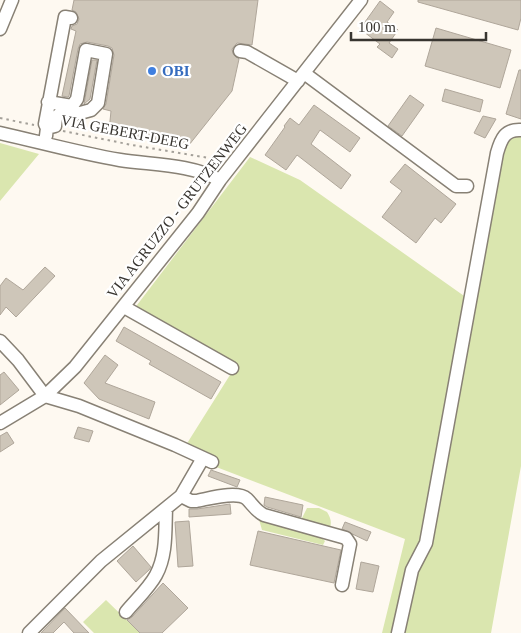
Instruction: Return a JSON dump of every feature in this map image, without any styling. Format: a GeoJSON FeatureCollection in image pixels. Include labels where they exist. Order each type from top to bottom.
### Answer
{"type":"FeatureCollection","features":[{"type":"Feature","properties":{"kind":"street"},"geometry":{"type":"LineString","coordinates":[[0,28],[12,0]]}},
{"type":"Feature","properties":{"kind":"street","name":"VIA AGRUZZO - GRUTZENWEG"},"geometry":{"type":"LineString","coordinates":[[0,423],[45,396],[75,367],[198,214],[220,180],[361,0]]}},
{"type":"Feature","properties":{"kind":"street"},"geometry":{"type":"LineString","coordinates":[[48,128],[44,124],[65,17],[71,18]]}},
{"type":"Feature","properties":{"kind":"street"},"geometry":{"type":"LineString","coordinates":[[48,102],[72,106],[77,99],[86,50],[106,54],[98,103],[91,110],[80,113],[62,112],[56,117],[55,126],[48,128]]}},
{"type":"Feature","properties":{"kind":"street"},"geometry":{"type":"LineString","coordinates":[[240,51],[247,52],[301,77],[456,186],[467,186]]}},
{"type":"Feature","properties":{"kind":"street"},"geometry":{"type":"LineString","coordinates":[[44,143],[48,128]]}},
{"type":"Feature","properties":{"kind":"street"},"geometry":{"type":"LineString","coordinates":[[398,633],[412,570],[426,542],[497,153],[505,134],[513,130],[521,130]]}},
{"type":"Feature","properties":{"kind":"street"},"geometry":{"type":"LineString","coordinates":[[0,133],[119,160],[193,170],[210,174],[220,180]]}},
{"type":"Feature","properties":{"kind":"street"},"geometry":{"type":"LineString","coordinates":[[124,307],[232,368]]}},
{"type":"Feature","properties":{"kind":"street"},"geometry":{"type":"LineString","coordinates":[[0,341],[18,360],[45,396],[80,406],[208,460],[180,496],[101,561],[29,633]]}},
{"type":"Feature","properties":{"kind":"street"},"geometry":{"type":"LineString","coordinates":[[180,496],[191,501],[231,495],[243,496],[258,512],[264,515],[346,538],[350,544],[342,585]]}},
{"type":"Feature","properties":{"kind":"street"},"geometry":{"type":"LineString","coordinates":[[126,612],[156,576],[164,556],[166,508]]}},
{"type":"Feature","properties":{"kind":"path","name":"VIA GEBERT-DEEG"},"geometry":{"type":"LineString","coordinates":[[0,118],[132,146],[218,160],[225,159]]}},
{"type":"Feature","properties":{"kind":"green space"},"geometry":{"type":"Polygon","coordinates":[[[521,134],[521,466],[491,633],[382,633],[405,539],[211,465],[186,445],[235,367],[134,309],[250,157],[300,180],[467,298],[499,153],[509,138],[521,134]]]}},
{"type":"Feature","properties":{"kind":"green space"},"geometry":{"type":"Polygon","coordinates":[[[0,143],[39,154],[0,201],[0,143]]]}},
{"type":"Feature","properties":{"kind":"green space"},"geometry":{"type":"Polygon","coordinates":[[[307,508],[319,508],[327,512],[329,516],[331,523],[328,532],[322,538],[325,541],[323,545],[262,530],[258,516],[282,514],[302,518],[307,508]]]}},
{"type":"Feature","properties":{"kind":"green space"},"geometry":{"type":"Polygon","coordinates":[[[106,600],[140,633],[94,633],[83,622],[106,600]]]}},
{"type":"Feature","properties":{"kind":"building","name":"OBI"},"geometry":{"type":"Polygon","coordinates":[[[74,0],[258,0],[252,45],[237,43],[232,49],[233,54],[239,59],[232,91],[189,145],[109,131],[111,111],[103,109],[106,104],[114,55],[112,48],[108,46],[87,42],[80,44],[69,96],[62,96],[76,31],[71,29],[72,26],[77,24],[79,19],[76,12],[72,10],[74,0]]]}},
{"type":"Feature","properties":{"kind":"building"},"geometry":{"type":"Polygon","coordinates":[[[418,0],[521,0],[521,18],[518,30],[418,2],[418,0]]]}},
{"type":"Feature","properties":{"kind":"building"},"geometry":{"type":"Polygon","coordinates":[[[380,1],[394,12],[387,22],[398,30],[389,43],[398,49],[392,58],[377,47],[380,44],[360,29],[380,1]]]}},
{"type":"Feature","properties":{"kind":"building"},"geometry":{"type":"Polygon","coordinates":[[[436,28],[511,50],[500,88],[425,66],[436,28]]]}},
{"type":"Feature","properties":{"kind":"building"},"geometry":{"type":"Polygon","coordinates":[[[92,60],[97,60],[90,99],[84,104],[92,60]]]}},
{"type":"Feature","properties":{"kind":"building"},"geometry":{"type":"Polygon","coordinates":[[[519,70],[521,70],[521,119],[506,114],[519,70]]]}},
{"type":"Feature","properties":{"kind":"building"},"geometry":{"type":"Polygon","coordinates":[[[445,89],[483,100],[480,112],[442,101],[445,89]]]}},
{"type":"Feature","properties":{"kind":"building"},"geometry":{"type":"Polygon","coordinates":[[[410,95],[424,105],[402,136],[388,126],[410,95]]]}},
{"type":"Feature","properties":{"kind":"building"},"geometry":{"type":"Polygon","coordinates":[[[314,105],[360,138],[350,152],[320,130],[311,144],[351,175],[341,189],[297,155],[286,170],[265,155],[290,118],[299,125],[314,105]]]}},
{"type":"Feature","properties":{"kind":"building"},"geometry":{"type":"Polygon","coordinates":[[[483,116],[496,119],[485,138],[474,133],[483,116]]]}},
{"type":"Feature","properties":{"kind":"building"},"geometry":{"type":"Polygon","coordinates":[[[405,164],[456,204],[441,223],[435,218],[416,243],[382,217],[402,191],[390,182],[405,164]]]}},
{"type":"Feature","properties":{"kind":"building"},"geometry":{"type":"Polygon","coordinates":[[[45,267],[55,276],[16,317],[6,307],[0,315],[0,286],[6,278],[23,290],[45,267]]]}},
{"type":"Feature","properties":{"kind":"building"},"geometry":{"type":"Polygon","coordinates":[[[124,327],[221,382],[211,399],[149,364],[151,361],[116,341],[124,327]]]}},
{"type":"Feature","properties":{"kind":"building"},"geometry":{"type":"Polygon","coordinates":[[[105,355],[118,365],[105,383],[155,402],[149,419],[99,399],[84,383],[105,355]]]}},
{"type":"Feature","properties":{"kind":"building"},"geometry":{"type":"Polygon","coordinates":[[[4,372],[19,390],[0,405],[0,375],[4,372]]]}},
{"type":"Feature","properties":{"kind":"building"},"geometry":{"type":"Polygon","coordinates":[[[78,427],[93,431],[89,442],[74,438],[78,427]]]}},
{"type":"Feature","properties":{"kind":"building"},"geometry":{"type":"Polygon","coordinates":[[[7,432],[14,443],[0,452],[0,436],[7,432]]]}},
{"type":"Feature","properties":{"kind":"building"},"geometry":{"type":"Polygon","coordinates":[[[211,470],[240,480],[237,487],[208,476],[211,470]]]}},
{"type":"Feature","properties":{"kind":"building"},"geometry":{"type":"Polygon","coordinates":[[[265,497],[303,505],[301,517],[267,507],[264,505],[265,497]]]}},
{"type":"Feature","properties":{"kind":"building"},"geometry":{"type":"Polygon","coordinates":[[[230,504],[231,514],[189,517],[189,509],[230,504]]]}},
{"type":"Feature","properties":{"kind":"building"},"geometry":{"type":"Polygon","coordinates":[[[189,521],[193,566],[178,567],[175,522],[189,521]]]}},
{"type":"Feature","properties":{"kind":"building"},"geometry":{"type":"Polygon","coordinates":[[[345,522],[371,532],[367,541],[342,529],[345,522]]]}},
{"type":"Feature","properties":{"kind":"building"},"geometry":{"type":"Polygon","coordinates":[[[258,531],[341,550],[334,583],[250,565],[258,531]]]}},
{"type":"Feature","properties":{"kind":"building"},"geometry":{"type":"Polygon","coordinates":[[[133,546],[151,567],[136,582],[117,561],[133,546]]]}},
{"type":"Feature","properties":{"kind":"building"},"geometry":{"type":"Polygon","coordinates":[[[361,562],[379,566],[373,592],[356,589],[361,562]]]}},
{"type":"Feature","properties":{"kind":"building"},"geometry":{"type":"Polygon","coordinates":[[[163,583],[188,608],[162,633],[140,633],[127,620],[163,583]]]}},
{"type":"Feature","properties":{"kind":"building"},"geometry":{"type":"Polygon","coordinates":[[[65,608],[89,633],[74,633],[64,622],[53,633],[41,633],[65,608]]]}},
{"type":"Feature","properties":{"kind":"place","name":"OBI"},"geometry":{"type":"Point","coordinates":[152,71]}}]}
